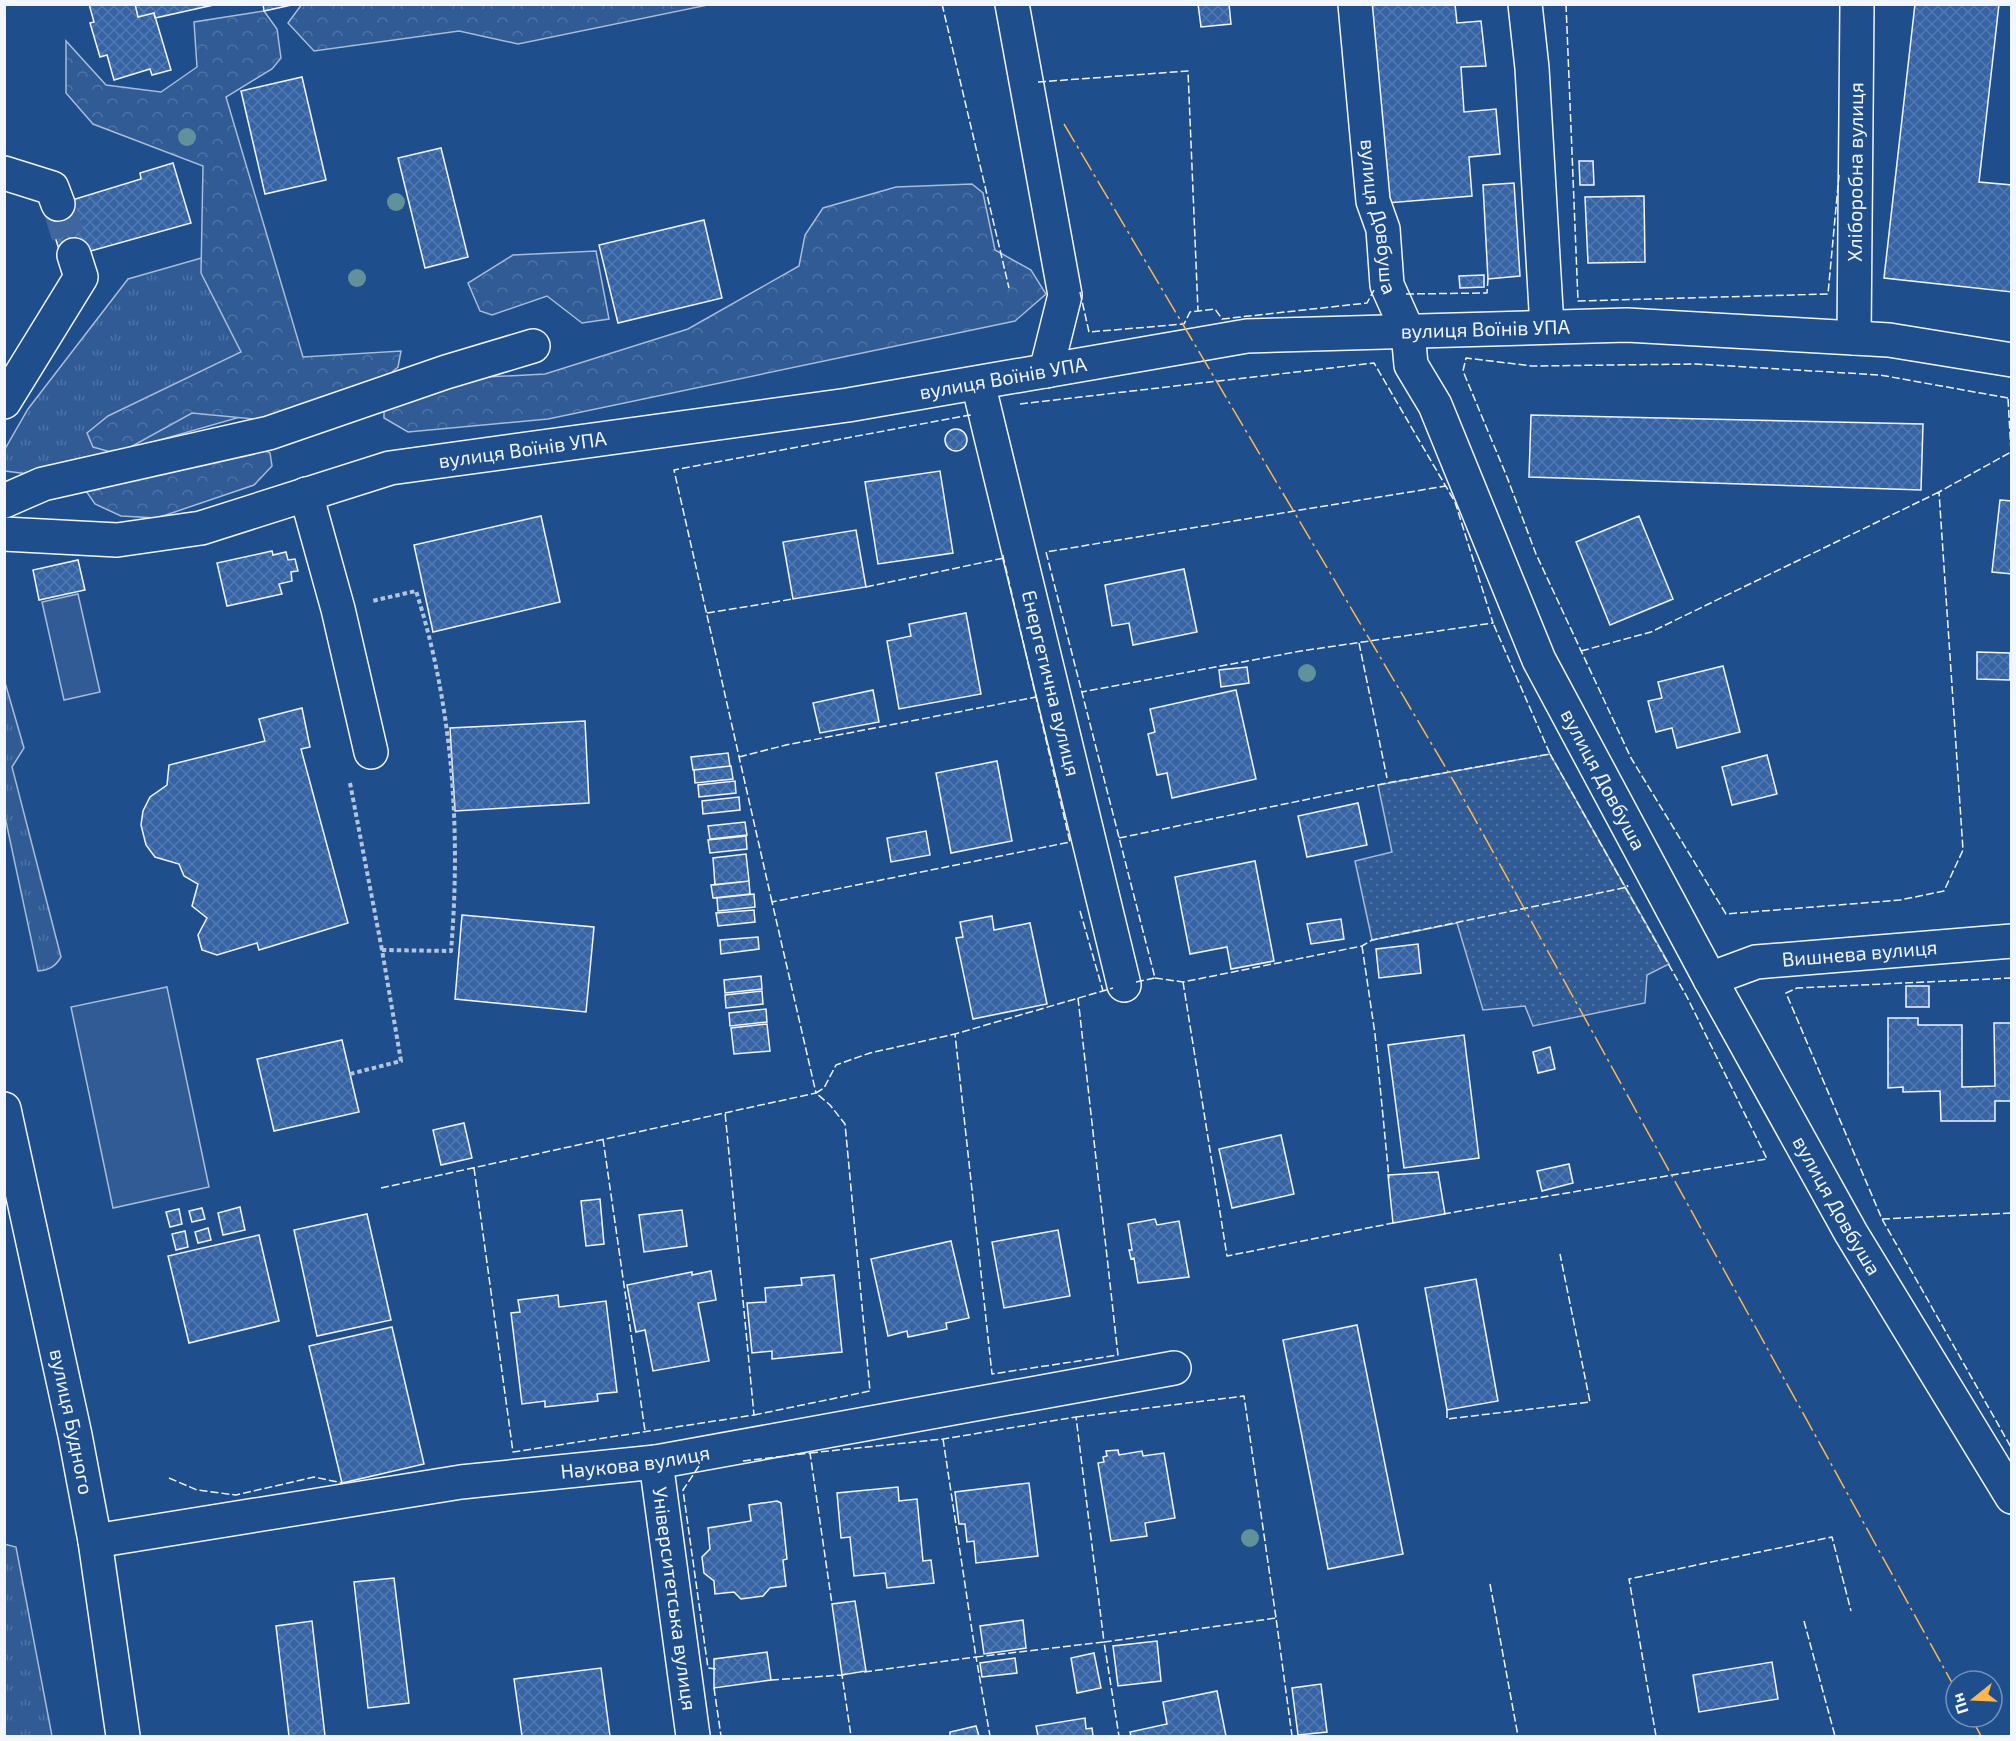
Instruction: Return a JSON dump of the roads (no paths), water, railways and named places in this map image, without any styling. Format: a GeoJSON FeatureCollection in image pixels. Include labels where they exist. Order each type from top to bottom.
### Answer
{"type":"FeatureCollection","features":[{"type":"Feature","properties":{"kind":"main road"},"geometry":{"type":"LineString","coordinates":[[1012,4],[1065,295],[1046,371]]}},
{"type":"Feature","properties":{"kind":"main road","name":"вулиця Довбуша"},"geometry":{"type":"LineString","coordinates":[[1355,4],[1373,201],[1383,229],[1387,285],[1408,332],[1411,365],[1435,405],[1539,660],[1710,979],[1851,1233],[2012,1497]]}},
{"type":"Feature","properties":{"kind":"main road"},"geometry":{"type":"LineString","coordinates":[[1524,4],[1532,68],[1547,327]]}},
{"type":"Feature","properties":{"kind":"main road","name":"Хліборобна вулиця"},"geometry":{"type":"LineString","coordinates":[[1854,338],[1857,4]]}},
{"type":"Feature","properties":{"kind":"main road"},"geometry":{"type":"LineString","coordinates":[[4,173],[52,188],[58,204]]}},
{"type":"Feature","properties":{"kind":"main road"},"geometry":{"type":"LineString","coordinates":[[4,402],[81,277],[74,255]]}},
{"type":"Feature","properties":{"kind":"main road","name":"вулиця Воїнів УПА"},"geometry":{"type":"LineString","coordinates":[[4,534],[117,540],[201,528],[390,468],[848,405],[1247,336],[1627,325],[1889,340],[2012,360]]}},
{"type":"Feature","properties":{"kind":"main road"},"geometry":{"type":"LineString","coordinates":[[4,501],[43,484],[269,434],[446,372],[533,346]]}},
{"type":"Feature","properties":{"kind":"main road","name":"Енергетична вулиця"},"geometry":{"type":"LineString","coordinates":[[978,383],[1124,985]]}},
{"type":"Feature","properties":{"kind":"main road"},"geometry":{"type":"LineString","coordinates":[[306,494],[338,609],[371,752]]}},
{"type":"Feature","properties":{"kind":"main road","name":"Вишнева вулиця"},"geometry":{"type":"LineString","coordinates":[[1710,979],[1756,962],[2012,941]]}},
{"type":"Feature","properties":{"kind":"main road","name":"вулиця Будного"},"geometry":{"type":"LineString","coordinates":[[4,1109],[75,1435],[95,1541],[123,1737]]}},
{"type":"Feature","properties":{"kind":"main road","name":"Наукова вулиця"},"geometry":{"type":"LineString","coordinates":[[95,1541],[461,1482],[656,1462],[1174,1368]]}},
{"type":"Feature","properties":{"kind":"main road","name":"Університетська вулиця"},"geometry":{"type":"LineString","coordinates":[[656,1462],[693,1737]]}},
{"type":"Feature","properties":{"kind":"tunnel"},"geometry":{"type":"LineString","coordinates":[[58,204],[74,255]]}}]}
